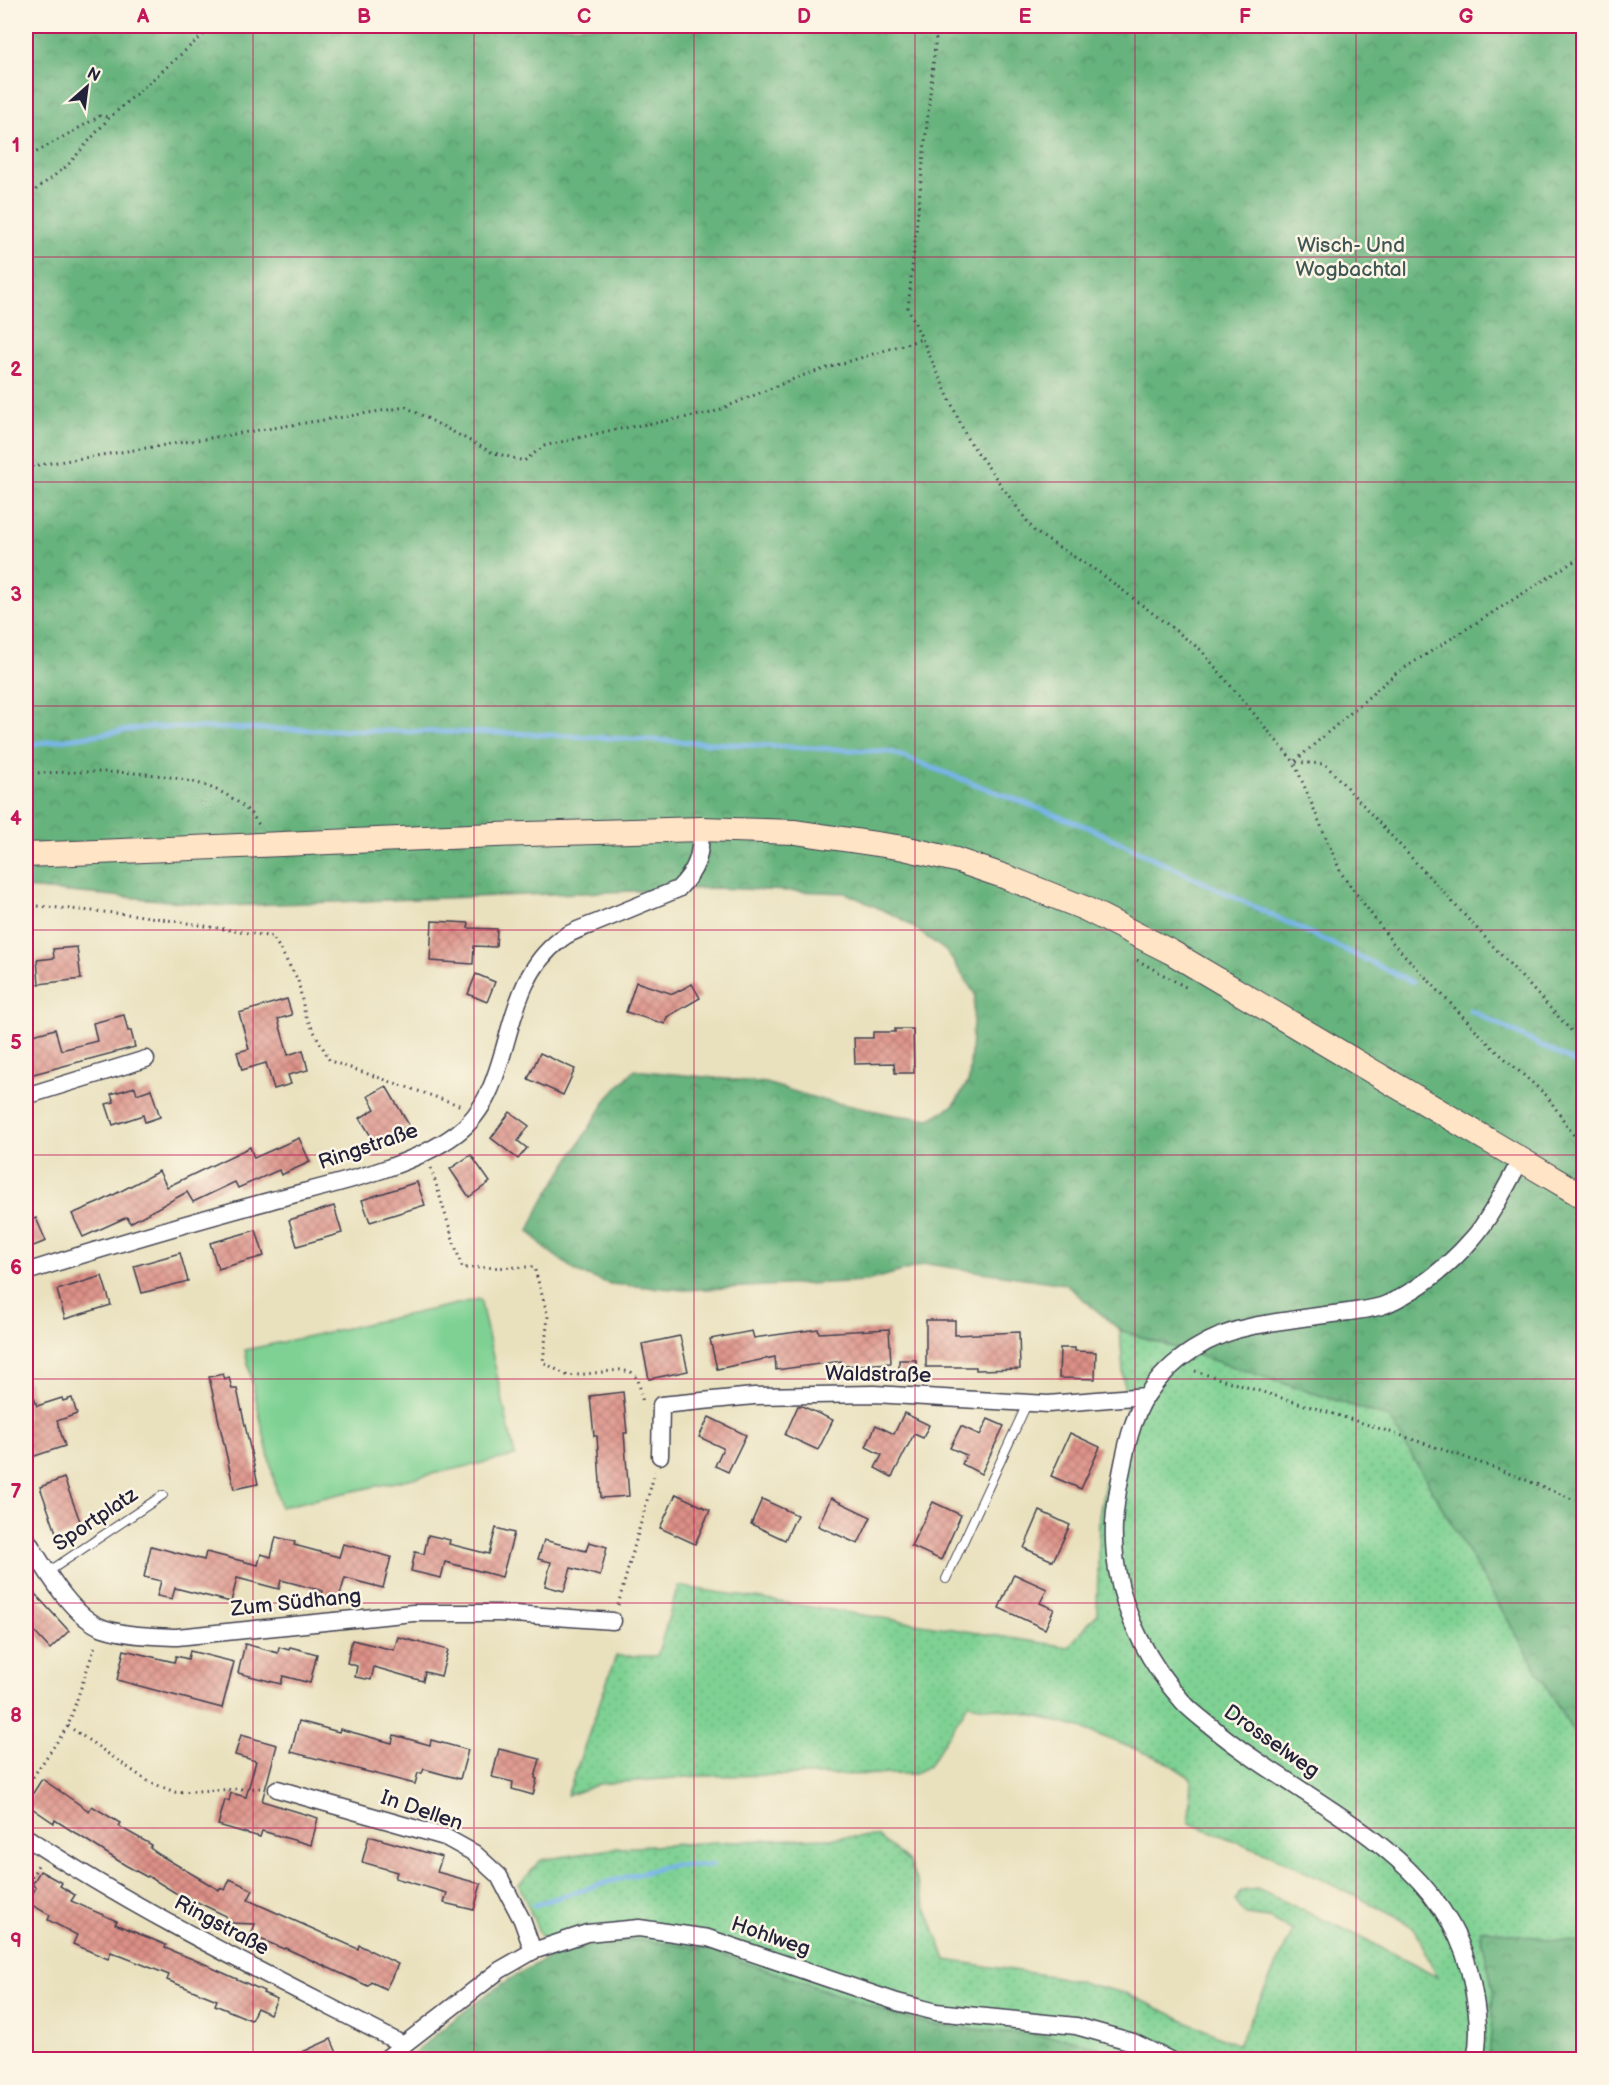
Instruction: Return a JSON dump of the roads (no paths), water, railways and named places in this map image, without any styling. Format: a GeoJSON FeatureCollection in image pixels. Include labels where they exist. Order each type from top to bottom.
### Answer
{"type":"FeatureCollection","features":[{"type":"Feature","properties":{"kind":"main road"},"geometry":{"type":"LineString","coordinates":[[26,855],[495,835],[701,829],[795,832],[904,848],[966,864],[1084,908],[1171,952],[1584,1197]]}},
{"type":"Feature","properties":{"kind":"street","name":"Ringstraße"},"geometry":{"type":"LineString","coordinates":[[26,1272],[151,1234],[381,1170],[426,1152],[457,1134],[478,1111],[491,1089],[516,1005],[526,980],[541,959],[561,938],[678,889],[692,875],[701,847],[701,829]]}},
{"type":"Feature","properties":{"kind":"street"},"geometry":{"type":"LineString","coordinates":[[26,1096],[146,1059]]}},
{"type":"Feature","properties":{"kind":"street"},"geometry":{"type":"LineString","coordinates":[[1146,1396],[1173,1364],[1219,1336],[1249,1327],[1383,1306],[1419,1287],[1444,1268],[1475,1236],[1520,1161]]}},
{"type":"Feature","properties":{"kind":"street","name":"Waldstraße"},"geometry":{"type":"LineString","coordinates":[[660,1456],[661,1405],[754,1396],[874,1394],[1048,1404],[1146,1396]]}},
{"type":"Feature","properties":{"kind":"street","name":"Drosselweg"},"geometry":{"type":"LineString","coordinates":[[1146,1396],[1134,1421],[1125,1451],[1114,1507],[1112,1541],[1118,1577],[1128,1613],[1153,1663],[1184,1703],[1239,1750],[1318,1801],[1396,1856],[1430,1891],[1455,1930],[1470,1971],[1478,2015],[1478,2044],[1475,2060]]}},
{"type":"Feature","properties":{"kind":"street","name":"Zum Südhang"},"geometry":{"type":"LineString","coordinates":[[26,1538],[63,1594],[83,1615],[102,1627],[140,1636],[177,1637],[413,1613],[499,1613],[613,1621]]}},
{"type":"Feature","properties":{"kind":"street","name":"In Dellen"},"geometry":{"type":"LineString","coordinates":[[277,1789],[445,1837],[474,1853],[499,1876],[522,1920],[534,1951]]}},
{"type":"Feature","properties":{"kind":"street","name":"Ringstraße"},"geometry":{"type":"LineString","coordinates":[[26,1837],[94,1881],[177,1927],[402,2044]]}},
{"type":"Feature","properties":{"kind":"street","name":"Hohlweg"},"geometry":{"type":"LineString","coordinates":[[384,2060],[500,1970],[534,1951],[587,1933],[639,1928],[708,1938],[897,2002],[936,2012],[1076,2026],[1134,2042],[1170,2060]]}},
{"type":"Feature","properties":{"kind":"lane"},"geometry":{"type":"LineString","coordinates":[[946,1579],[1027,1404]]}},
{"type":"Feature","properties":{"kind":"lane","name":"Sportplatz"},"geometry":{"type":"LineString","coordinates":[[48,1572],[163,1495]]}},
{"type":"Feature","properties":{"kind":"waterway"},"geometry":{"type":"LineString","coordinates":[[26,745],[150,727],[510,733],[891,752],[1090,828],[1412,982]]}},
{"type":"Feature","properties":{"kind":"waterway"},"geometry":{"type":"LineString","coordinates":[[1470,1010],[1584,1067]]}},
{"type":"Feature","properties":{"kind":"waterway"},"geometry":{"type":"LineString","coordinates":[[534,1905],[671,1865],[712,1865]]}},
{"type":"Feature","properties":{"kind":"park label","name":"Wisch- Und Wogbachtal"},"geometry":{"type":"Point","coordinates":[1351,257]}}]}
